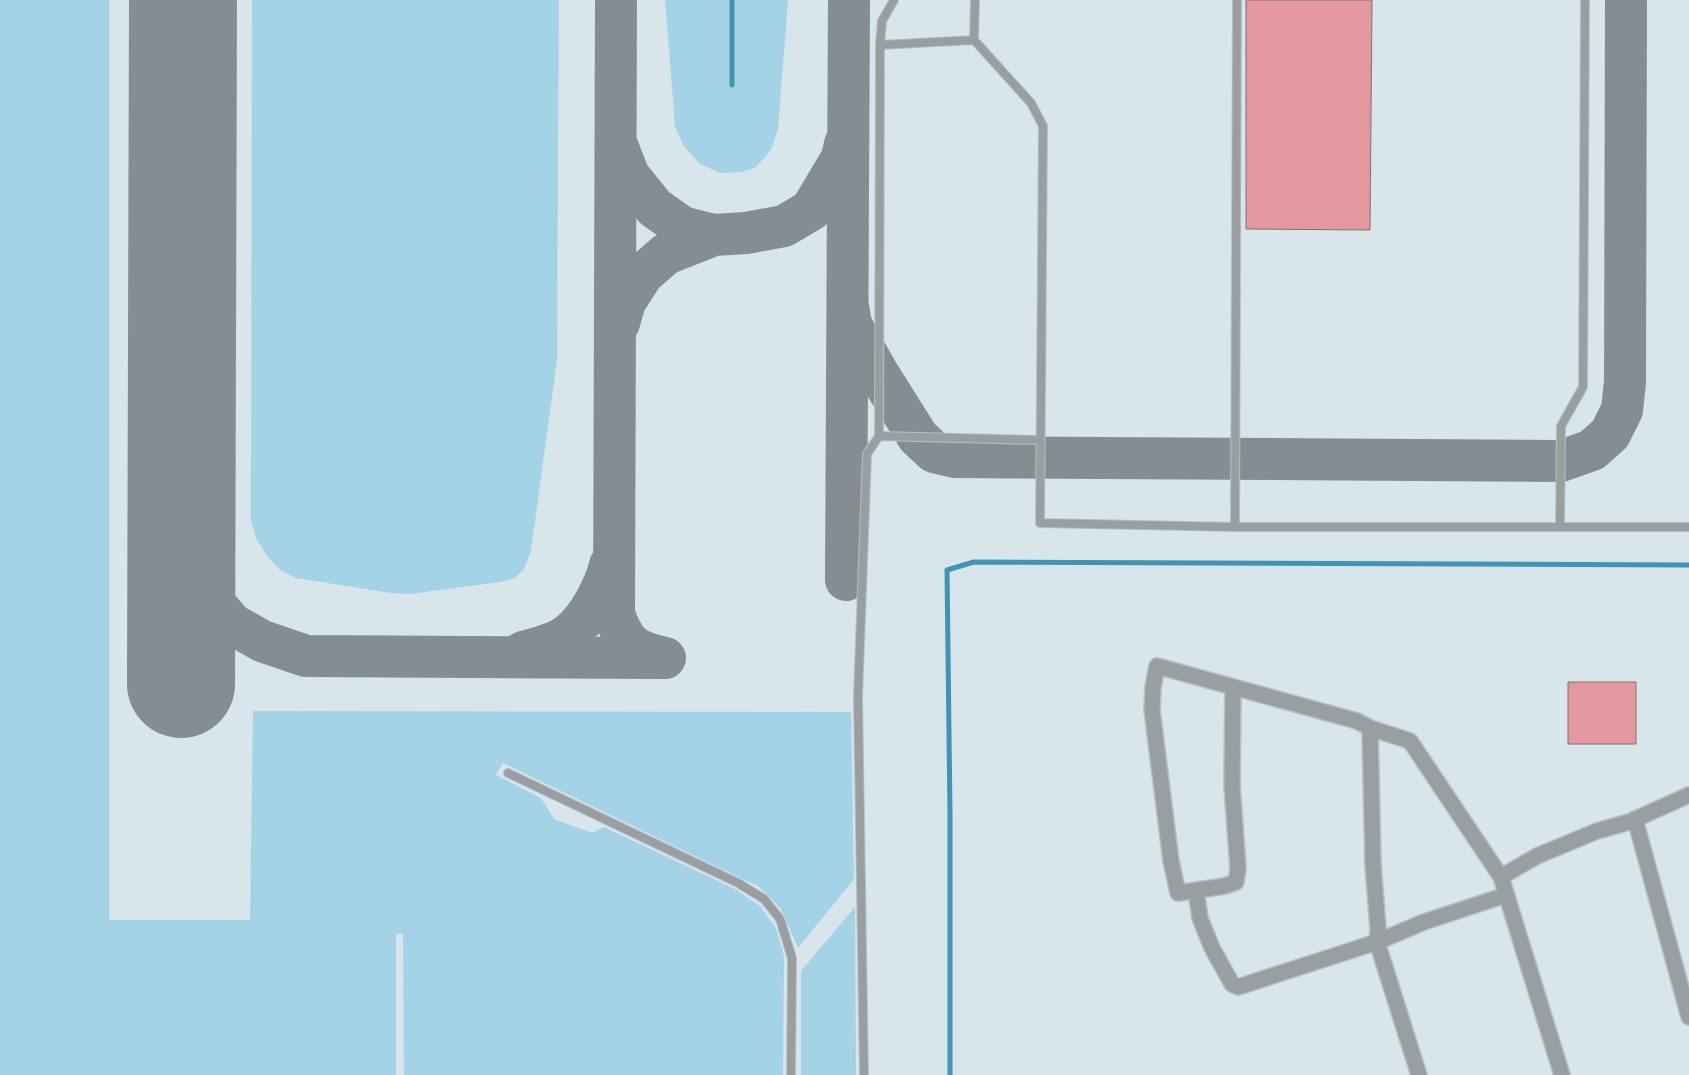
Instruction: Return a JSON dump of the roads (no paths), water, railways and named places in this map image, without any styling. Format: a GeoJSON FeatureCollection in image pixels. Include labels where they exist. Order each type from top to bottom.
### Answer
{"type":"FeatureCollection","features":[{"type":"Feature","properties":{"kind":"street"},"geometry":{"type":"LineString","coordinates":[[1233,687],[1232,785],[1238,868],[1236,882],[1225,886],[1178,893],[1170,861],[1152,710],[1153,687],[1157,666],[1357,721],[1370,728],[1410,741],[1502,877],[1562,1075]]}},
{"type":"Feature","properties":{"kind":"street"},"geometry":{"type":"LineString","coordinates":[[1370,728],[1377,942],[1419,1075]]}},
{"type":"Feature","properties":{"kind":"street"},"geometry":{"type":"LineString","coordinates":[[1502,877],[1537,856],[1597,831],[1635,819],[1689,795]]}},
{"type":"Feature","properties":{"kind":"street"},"geometry":{"type":"LineString","coordinates":[[1635,819],[1689,1017]]}},
{"type":"Feature","properties":{"kind":"street"},"geometry":{"type":"LineString","coordinates":[[1196,891],[1200,918],[1212,948],[1232,984],[1238,987],[1377,942],[1424,922],[1506,895]]}},
{"type":"Feature","properties":{"kind":"lane"},"geometry":{"type":"LineString","coordinates":[[864,1075],[858,696],[867,454],[879,436],[880,45],[882,21],[894,0]]}},
{"type":"Feature","properties":{"kind":"lane"},"geometry":{"type":"LineString","coordinates":[[975,0],[974,40],[1031,103],[1043,126],[1040,523],[1235,527],[1689,527]]}},
{"type":"Feature","properties":{"kind":"lane"},"geometry":{"type":"LineString","coordinates":[[1235,527],[1237,0]]}},
{"type":"Feature","properties":{"kind":"lane"},"geometry":{"type":"LineString","coordinates":[[1560,527],[1561,426],[1584,387],[1585,0]]}},
{"type":"Feature","properties":{"kind":"lane"},"geometry":{"type":"LineString","coordinates":[[880,45],[974,40]]}},
{"type":"Feature","properties":{"kind":"lane"},"geometry":{"type":"LineString","coordinates":[[879,436],[1040,440]]}},
{"type":"Feature","properties":{"kind":"lane"},"geometry":{"type":"LineString","coordinates":[[508,773],[738,883],[764,899],[780,919],[792,958],[791,1075]]}},
{"type":"Feature","properties":{"kind":"waterway"},"geometry":{"type":"LineString","coordinates":[[732,0],[732,85]]}},
{"type":"Feature","properties":{"kind":"waterway"},"geometry":{"type":"LineString","coordinates":[[950,1075],[950,814],[947,570],[974,562],[1689,565]]}}]}
